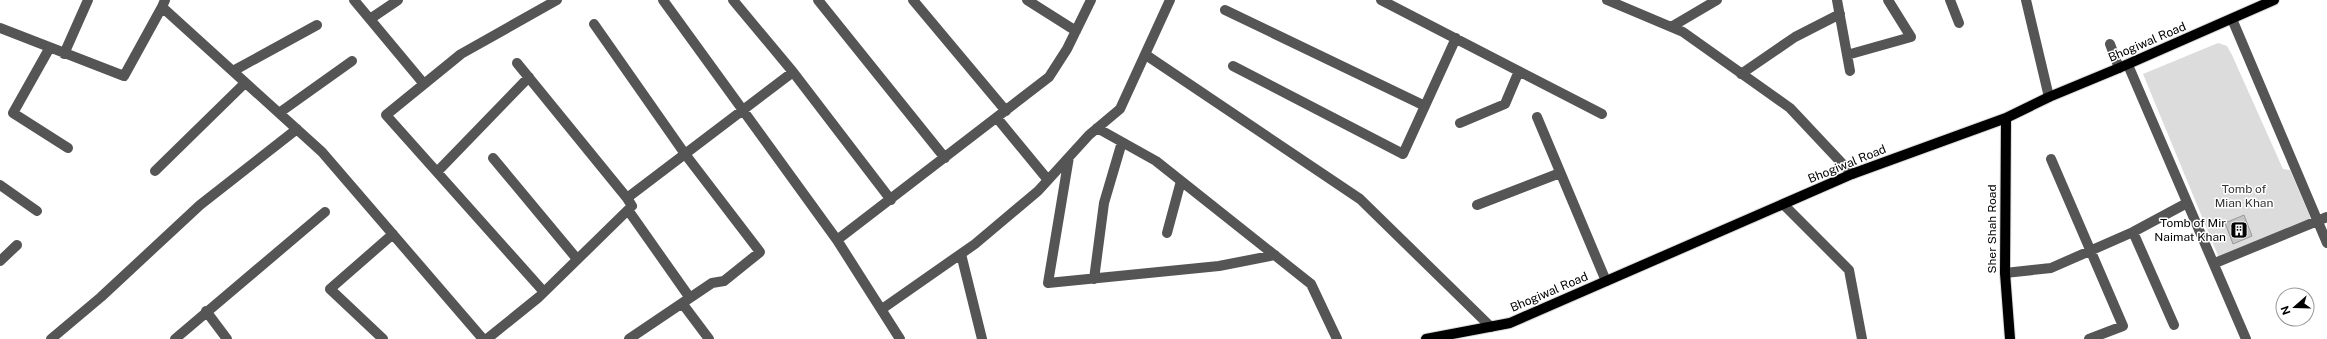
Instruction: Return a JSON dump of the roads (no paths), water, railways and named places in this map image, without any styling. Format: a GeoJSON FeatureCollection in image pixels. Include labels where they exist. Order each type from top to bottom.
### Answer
{"type":"FeatureCollection","features":[{"type":"Feature","properties":{"kind":"main road","name":"Bhogiwal Road"},"geometry":{"type":"LineString","coordinates":[[1426,339],[1510,323],[1784,205],[1852,174],[2006,118],[2049,97],[2123,67],[2232,20],[2274,0]]}},
{"type":"Feature","properties":{"kind":"main road","name":"Sher Shah Road"},"geometry":{"type":"LineString","coordinates":[[2006,118],[2005,273],[2010,339]]}},
{"type":"Feature","properties":{"kind":"street"},"geometry":{"type":"LineString","coordinates":[[64,54],[88,0]]}},
{"type":"Feature","properties":{"kind":"street"},"geometry":{"type":"LineString","coordinates":[[354,0],[424,84]]}},
{"type":"Feature","properties":{"kind":"street"},"geometry":{"type":"LineString","coordinates":[[370,19],[398,0]]}},
{"type":"Feature","properties":{"kind":"street"},"geometry":{"type":"LineString","coordinates":[[544,292],[386,115],[460,54],[557,0]]}},
{"type":"Feature","properties":{"kind":"street"},"geometry":{"type":"LineString","coordinates":[[663,0],[744,109],[837,240],[900,339]]}},
{"type":"Feature","properties":{"kind":"street"},"geometry":{"type":"LineString","coordinates":[[733,0],[793,72],[891,200]]}},
{"type":"Feature","properties":{"kind":"street"},"geometry":{"type":"LineString","coordinates":[[818,0],[945,158]]}},
{"type":"Feature","properties":{"kind":"street"},"geometry":{"type":"LineString","coordinates":[[913,0],[1006,111]]}},
{"type":"Feature","properties":{"kind":"street"},"geometry":{"type":"LineString","coordinates":[[1027,0],[1076,31]]}},
{"type":"Feature","properties":{"kind":"street"},"geometry":{"type":"LineString","coordinates":[[837,240],[891,200],[1049,77],[1076,31],[1091,0]]}},
{"type":"Feature","properties":{"kind":"street"},"geometry":{"type":"LineString","coordinates":[[882,309],[961,254],[1038,191],[1097,128],[1120,109],[1170,0]]}},
{"type":"Feature","properties":{"kind":"street"},"geometry":{"type":"LineString","coordinates":[[1381,0],[1602,114]]}},
{"type":"Feature","properties":{"kind":"street"},"geometry":{"type":"LineString","coordinates":[[1607,0],[1683,32],[1790,108],[1852,174]]}},
{"type":"Feature","properties":{"kind":"street"},"geometry":{"type":"LineString","coordinates":[[1671,27],[1717,0]]}},
{"type":"Feature","properties":{"kind":"street"},"geometry":{"type":"LineString","coordinates":[[1838,0],[1850,71]]}},
{"type":"Feature","properties":{"kind":"street"},"geometry":{"type":"LineString","coordinates":[[1847,55],[1911,37],[1888,0]]}},
{"type":"Feature","properties":{"kind":"street"},"geometry":{"type":"LineString","coordinates":[[1950,0],[1959,23]]}},
{"type":"Feature","properties":{"kind":"street"},"geometry":{"type":"LineString","coordinates":[[2026,0],[2049,97]]}},
{"type":"Feature","properties":{"kind":"street"},"geometry":{"type":"LineString","coordinates":[[0,28],[49,49],[124,76],[164,3],[245,83],[322,152],[483,339]]}},
{"type":"Feature","properties":{"kind":"street"},"geometry":{"type":"LineString","coordinates":[[1225,10],[1425,106]]}},
{"type":"Feature","properties":{"kind":"street"},"geometry":{"type":"LineString","coordinates":[[1742,74],[1795,37],[1840,14]]}},
{"type":"Feature","properties":{"kind":"street"},"geometry":{"type":"LineString","coordinates":[[2232,20],[2322,219],[2327,243]]}},
{"type":"Feature","properties":{"kind":"street"},"geometry":{"type":"LineString","coordinates":[[594,24],[685,154],[760,252],[724,281],[712,283],[629,339]]}},
{"type":"Feature","properties":{"kind":"street"},"geometry":{"type":"LineString","coordinates":[[233,71],[317,25]]}},
{"type":"Feature","properties":{"kind":"street"},"geometry":{"type":"LineString","coordinates":[[1232,66],[1403,154],[1456,38]]}},
{"type":"Feature","properties":{"kind":"street"},"geometry":{"type":"LineString","coordinates":[[2110,44],[2123,67],[2215,263],[2246,339]]}},
{"type":"Feature","properties":{"kind":"street"},"geometry":{"type":"LineString","coordinates":[[49,49],[13,113],[68,148]]}},
{"type":"Feature","properties":{"kind":"street"},"geometry":{"type":"LineString","coordinates":[[1146,55],[1360,199],[1491,326]]}},
{"type":"Feature","properties":{"kind":"street"},"geometry":{"type":"LineString","coordinates":[[278,113],[352,61]]}},
{"type":"Feature","properties":{"kind":"street"},"geometry":{"type":"LineString","coordinates":[[487,339],[544,292],[632,206],[517,63]]}},
{"type":"Feature","properties":{"kind":"street"},"geometry":{"type":"LineString","coordinates":[[1460,123],[1505,104],[1519,71]]}},
{"type":"Feature","properties":{"kind":"street"},"geometry":{"type":"LineString","coordinates":[[627,198],[793,72]]}},
{"type":"Feature","properties":{"kind":"street"},"geometry":{"type":"LineString","coordinates":[[436,172],[529,77]]}},
{"type":"Feature","properties":{"kind":"street"},"geometry":{"type":"LineString","coordinates":[[155,171],[245,83]]}},
{"type":"Feature","properties":{"kind":"street"},"geometry":{"type":"LineString","coordinates":[[1537,117],[1606,281]]}},
{"type":"Feature","properties":{"kind":"street"},"geometry":{"type":"LineString","coordinates":[[997,118],[1048,180]]}},
{"type":"Feature","properties":{"kind":"street"},"geometry":{"type":"LineString","coordinates":[[1097,128],[1156,161],[1311,284],[1337,339]]}},
{"type":"Feature","properties":{"kind":"street"},"geometry":{"type":"LineString","coordinates":[[51,339],[101,297],[200,205],[297,130]]}},
{"type":"Feature","properties":{"kind":"street"},"geometry":{"type":"LineString","coordinates":[[1094,279],[1104,203],[1122,142]]}},
{"type":"Feature","properties":{"kind":"street"},"geometry":{"type":"LineString","coordinates":[[494,158],[577,259]]}},
{"type":"Feature","properties":{"kind":"street"},"geometry":{"type":"LineString","coordinates":[[1069,158],[1048,283],[1219,266],[1275,256]]}},
{"type":"Feature","properties":{"kind":"street"},"geometry":{"type":"LineString","coordinates":[[2051,159],[2089,251],[2123,326],[2089,339]]}},
{"type":"Feature","properties":{"kind":"street"},"geometry":{"type":"LineString","coordinates":[[1477,205],[1560,173]]}},
{"type":"Feature","properties":{"kind":"street"},"geometry":{"type":"LineString","coordinates":[[1168,233],[1181,181]]}},
{"type":"Feature","properties":{"kind":"street"},"geometry":{"type":"LineString","coordinates":[[0,186],[37,211]]}},
{"type":"Feature","properties":{"kind":"street"},"geometry":{"type":"LineString","coordinates":[[2005,273],[2051,268],[2133,232],[2187,203]]}},
{"type":"Feature","properties":{"kind":"street"},"geometry":{"type":"LineString","coordinates":[[1784,205],[1849,270],[1862,339]]}},
{"type":"Feature","properties":{"kind":"street"},"geometry":{"type":"LineString","coordinates":[[628,210],[686,300],[709,339]]}},
{"type":"Feature","properties":{"kind":"street"},"geometry":{"type":"LineString","coordinates":[[175,339],[206,311],[325,212]]}},
{"type":"Feature","properties":{"kind":"street"},"geometry":{"type":"LineString","coordinates":[[2215,263],[2322,219]]}},
{"type":"Feature","properties":{"kind":"street"},"geometry":{"type":"LineString","coordinates":[[2133,232],[2174,325]]}},
{"type":"Feature","properties":{"kind":"street"},"geometry":{"type":"LineString","coordinates":[[379,338],[330,289],[393,234]]}},
{"type":"Feature","properties":{"kind":"street"},"geometry":{"type":"LineString","coordinates":[[0,261],[17,245]]}},
{"type":"Feature","properties":{"kind":"street"},"geometry":{"type":"LineString","coordinates":[[961,254],[982,339]]}},
{"type":"Feature","properties":{"kind":"street"},"geometry":{"type":"LineString","coordinates":[[206,311],[227,339]]}},
{"type":"Feature","properties":{"kind":"place","name":"Tomb of Mir Naimat Khan"},"geometry":{"type":"Point","coordinates":[2239,230]}},
{"type":"Feature","properties":{"kind":"park label","name":"Tomb of Mian Khan"},"geometry":{"type":"Point","coordinates":[2244,196]}}]}
